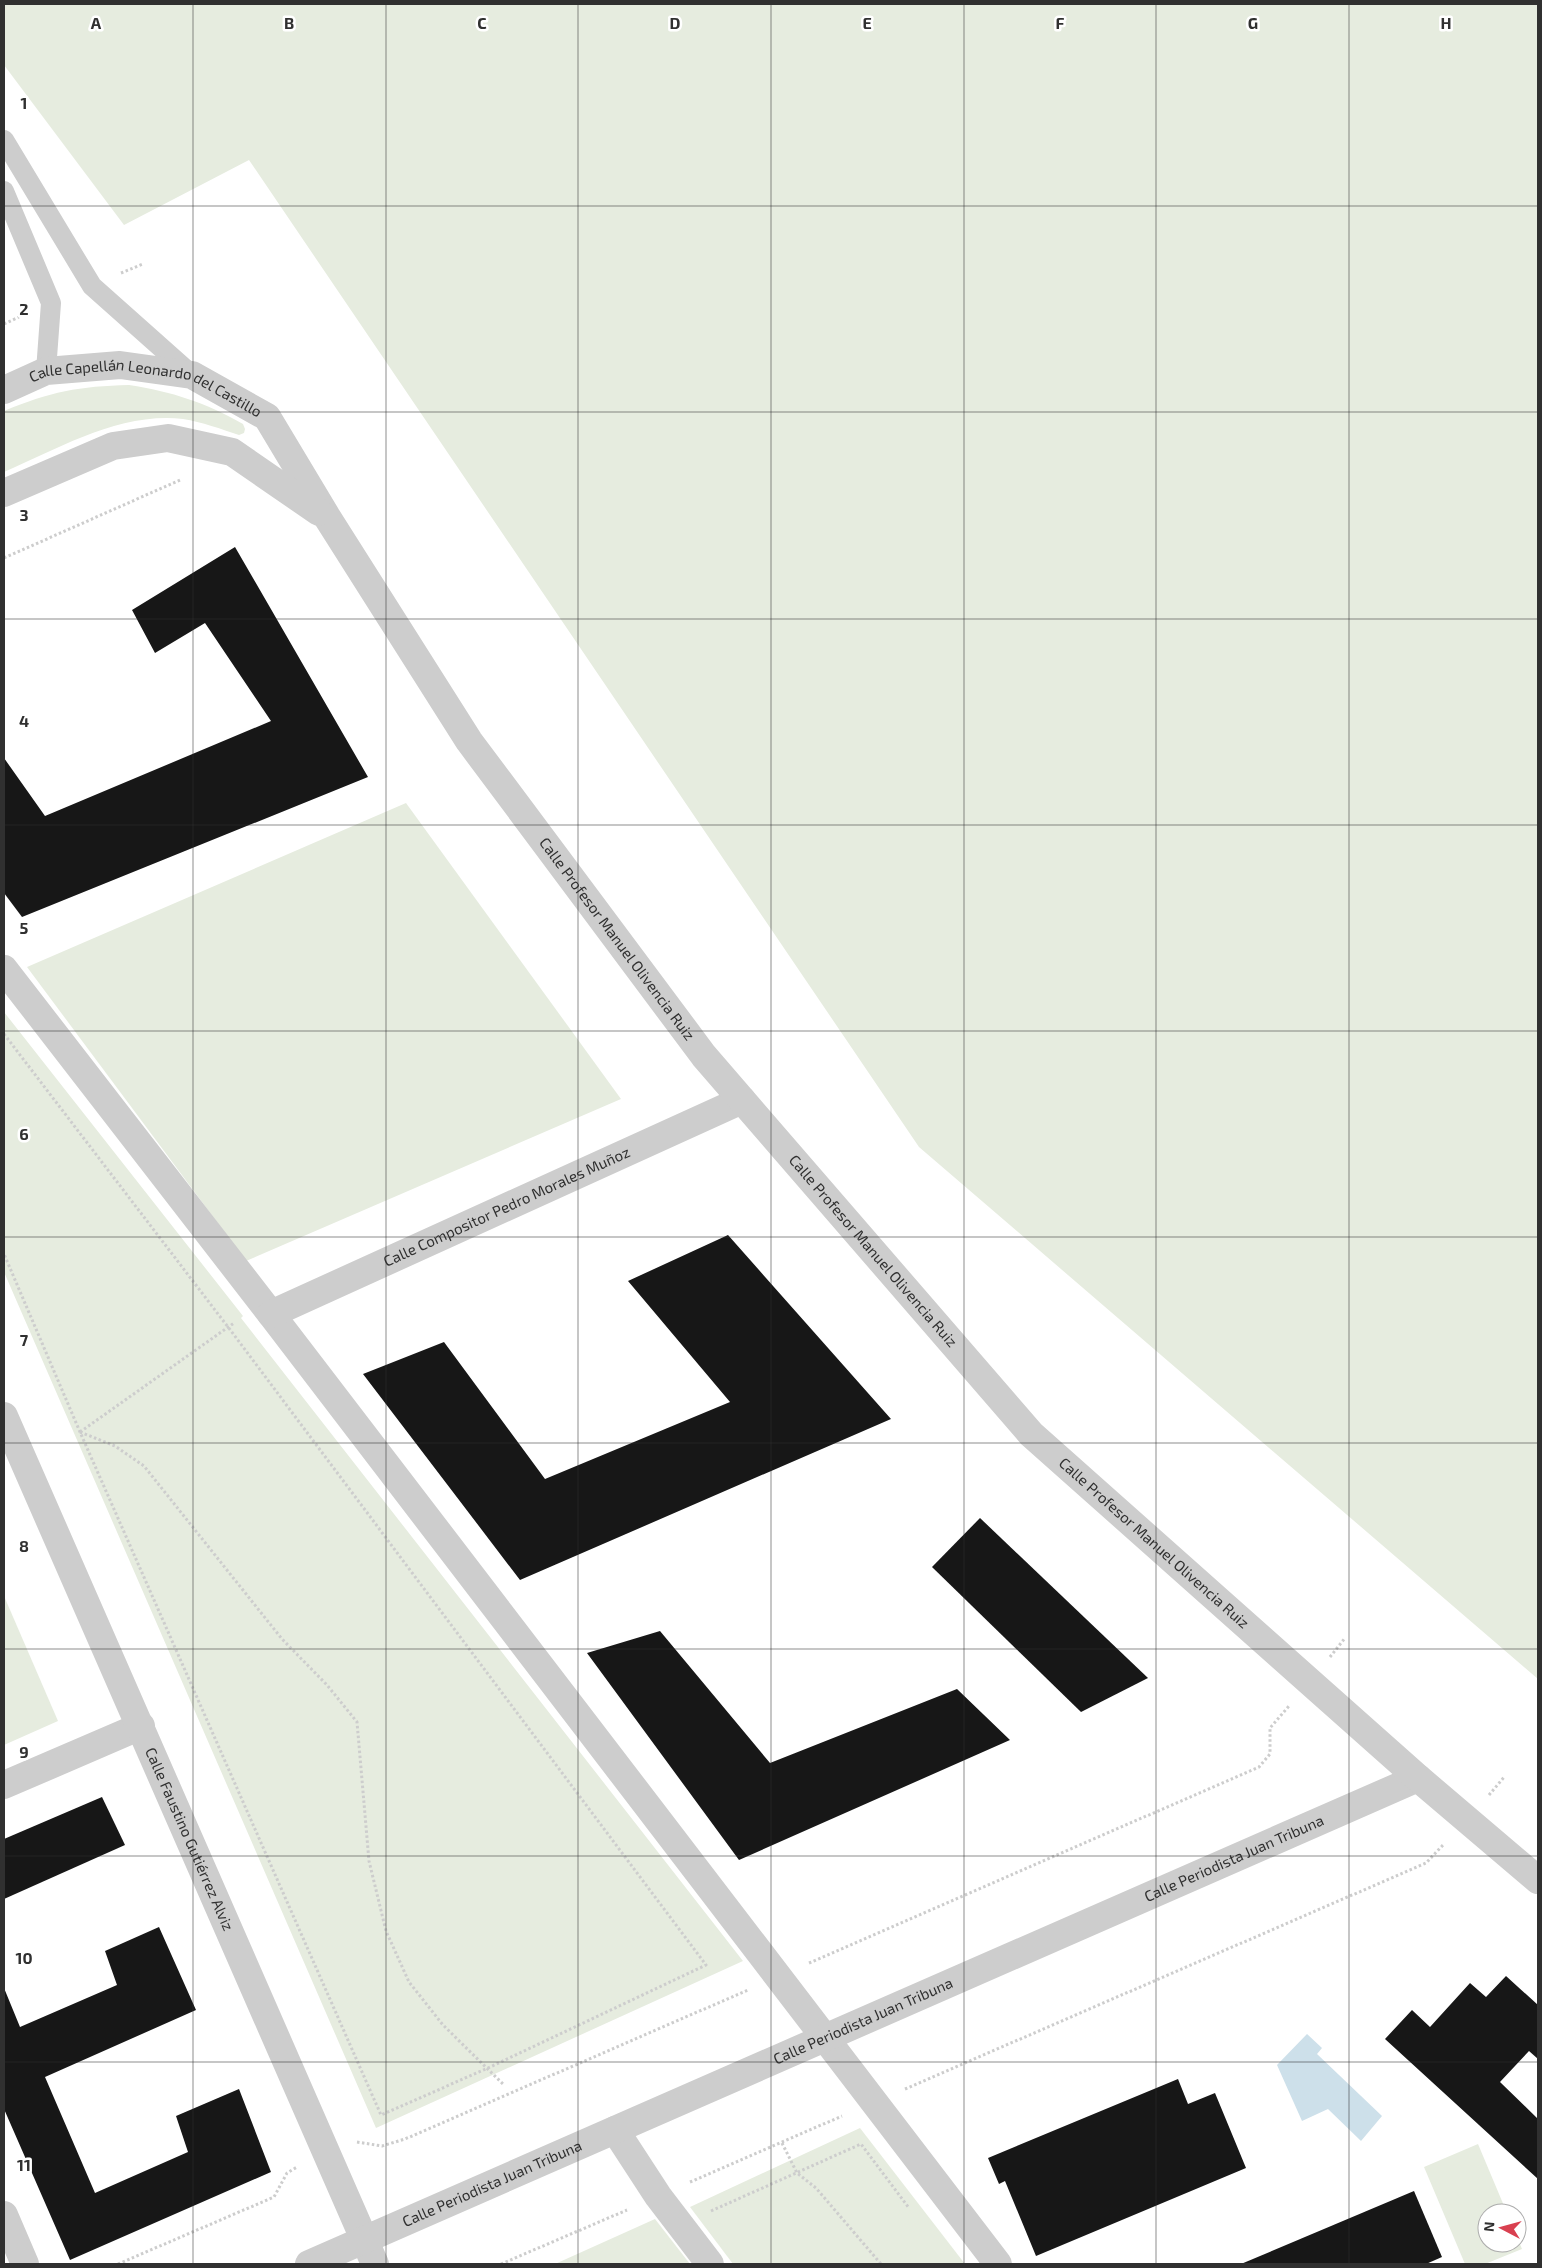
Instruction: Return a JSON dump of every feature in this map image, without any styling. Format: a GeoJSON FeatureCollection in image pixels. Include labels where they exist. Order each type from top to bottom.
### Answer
{"type":"FeatureCollection","features":[{"type":"Feature","properties":{"kind":"street","name":"Calle Capellán Leonardo del Castillo"},"geometry":{"type":"LineString","coordinates":[[4,390],[46,371],[120,365],[192,375],[267,417],[326,517]]}},
{"type":"Feature","properties":{"kind":"street"},"geometry":{"type":"LineString","coordinates":[[4,493],[114,446],[168,438],[232,452],[326,517]]}},
{"type":"Feature","properties":{"kind":"street","name":"Calle Profesor Manuel Olivencia Ruiz"},"geometry":{"type":"LineString","coordinates":[[326,517],[468,741],[704,1056],[1032,1434],[1418,1778],[1538,1880]]}},
{"type":"Feature","properties":{"kind":"street"},"geometry":{"type":"LineString","coordinates":[[4,968],[998,2264]]}},
{"type":"Feature","properties":{"kind":"street","name":"Calle Compositor Pedro Morales Muñoz"},"geometry":{"type":"LineString","coordinates":[[266,1308],[742,1100]]}},
{"type":"Feature","properties":{"kind":"street","name":"Calle Faustino Gutiérrez Alviz"},"geometry":{"type":"LineString","coordinates":[[4,1416],[376,2264]]}},
{"type":"Feature","properties":{"kind":"street"},"geometry":{"type":"LineString","coordinates":[[4,1785],[141,1726]]}},
{"type":"Feature","properties":{"kind":"street","name":"Calle Periodista Juan Tribuna"},"geometry":{"type":"LineString","coordinates":[[309,2264],[1418,1778]]}},
{"type":"Feature","properties":{"kind":"street"},"geometry":{"type":"LineString","coordinates":[[615,2130],[658,2196],[710,2264]]}},
{"type":"Feature","properties":{"kind":"street"},"geometry":{"type":"LineString","coordinates":[[4,2216],[25,2264]]}},
{"type":"Feature","properties":{"kind":"lane"},"geometry":{"type":"LineString","coordinates":[[4,140],[92,286],[192,375]]}},
{"type":"Feature","properties":{"kind":"lane"},"geometry":{"type":"LineString","coordinates":[[4,191],[51,303],[46,371]]}},
{"type":"Feature","properties":{"kind":"path"},"geometry":{"type":"LineString","coordinates":[[4,558],[180,480]]}},
{"type":"Feature","properties":{"kind":"path"},"geometry":{"type":"LineString","coordinates":[[4,1034],[228,1327],[706,1965],[382,2116],[80,1432],[4,1254]]}},
{"type":"Feature","properties":{"kind":"path"},"geometry":{"type":"LineString","coordinates":[[80,1432],[228,1327],[266,1308]]}},
{"type":"Feature","properties":{"kind":"path"},"geometry":{"type":"LineString","coordinates":[[80,1432],[115,1446],[144,1466],[282,1639],[327,1685],[357,1722],[369,1860],[386,1931],[409,1982],[444,2025],[503,2084]]}},
{"type":"Feature","properties":{"kind":"path"},"geometry":{"type":"LineString","coordinates":[[1326,1662],[1346,1638]]}},
{"type":"Feature","properties":{"kind":"path"},"geometry":{"type":"LineString","coordinates":[[352,2142],[382,2146],[405,2139],[1259,1767],[1270,1754],[1270,1728],[1285,1710]]}},
{"type":"Feature","properties":{"kind":"path"},"geometry":{"type":"LineString","coordinates":[[1490,1794],[1505,1776]]}},
{"type":"Feature","properties":{"kind":"path"},"geometry":{"type":"LineString","coordinates":[[501,2264],[1426,1862],[1443,1844]]}},
{"type":"Feature","properties":{"kind":"path"},"geometry":{"type":"LineString","coordinates":[[782,2143],[797,2173],[816,2188],[880,2264]]}},
{"type":"Feature","properties":{"kind":"path"},"geometry":{"type":"LineString","coordinates":[[707,2213],[861,2144],[913,2212]]}},
{"type":"Feature","properties":{"kind":"path"},"geometry":{"type":"LineString","coordinates":[[118,2264],[274,2197],[287,2173],[301,2164]]}},
{"type":"Feature","properties":{"kind":"shaded area"},"geometry":{"type":"Polygon","coordinates":[[[4,4],[1538,4],[1538,1679],[919,1147],[249,160],[124,225],[4,65],[4,4]]]}},
{"type":"Feature","properties":{"kind":"shaded area"},"geometry":{"type":"Polygon","coordinates":[[[129,385],[160,391],[201,404],[243,424],[244,433],[239,435],[183,419],[160,418],[136,421],[113,426],[91,434],[4,472],[4,411],[65,391],[129,385]]]}},
{"type":"Feature","properties":{"kind":"shaded area"},"geometry":{"type":"Polygon","coordinates":[[[406,803],[621,1099],[246,1261],[27,967],[406,803]]]}},
{"type":"Feature","properties":{"kind":"shaded area"},"geometry":{"type":"Polygon","coordinates":[[[4,1012],[243,1316],[241,1318],[743,1961],[376,2128],[4,1272],[4,1012]]]}},
{"type":"Feature","properties":{"kind":"shaded area"},"geometry":{"type":"Polygon","coordinates":[[[4,1596],[58,1721],[4,1745],[4,1596]]]}},
{"type":"Feature","properties":{"kind":"shaded area"},"geometry":{"type":"Polygon","coordinates":[[[860,2128],[965,2264],[733,2264],[690,2207],[860,2128]]]}},
{"type":"Feature","properties":{"kind":"shaded area"},"geometry":{"type":"Polygon","coordinates":[[[1478,2144],[1503,2203],[1477,2203],[1477,2253],[1512,2253],[1485,2264],[1465,2264],[1424,2167],[1478,2144]]]}},
{"type":"Feature","properties":{"kind":"shaded area"},"geometry":{"type":"Polygon","coordinates":[[[655,2219],[690,2264],[555,2264],[655,2219]]]}},
{"type":"Feature","properties":{"kind":"water"},"geometry":{"type":"Polygon","coordinates":[[[1307,2034],[1322,2048],[1317,2054],[1382,2116],[1361,2141],[1328,2109],[1302,2121],[1277,2065],[1307,2034]]]}},
{"type":"Feature","properties":{"kind":"building"},"geometry":{"type":"Polygon","coordinates":[[[235,547],[368,777],[22,917],[4,893],[4,758],[45,816],[271,721],[205,623],[155,653],[132,610],[235,547]]]}},
{"type":"Feature","properties":{"kind":"building"},"geometry":{"type":"Polygon","coordinates":[[[728,1235],[891,1419],[520,1580],[363,1374],[444,1342],[545,1479],[730,1402],[628,1281],[728,1235]]]}},
{"type":"Feature","properties":{"kind":"building"},"geometry":{"type":"Polygon","coordinates":[[[980,1518],[1148,1678],[1081,1712],[932,1567],[980,1518]]]}},
{"type":"Feature","properties":{"kind":"building"},"geometry":{"type":"Polygon","coordinates":[[[660,1631],[770,1763],[957,1689],[1010,1740],[739,1860],[587,1653],[660,1631]]]}},
{"type":"Feature","properties":{"kind":"building"},"geometry":{"type":"Polygon","coordinates":[[[102,1797],[125,1845],[4,1899],[4,1839],[102,1797]]]}},
{"type":"Feature","properties":{"kind":"building"},"geometry":{"type":"Polygon","coordinates":[[[159,1927],[196,2010],[45,2077],[95,2193],[188,2152],[176,2116],[239,2089],[271,2172],[70,2260],[4,2109],[4,1988],[20,2027],[117,1985],[105,1951],[159,1927]]]}},
{"type":"Feature","properties":{"kind":"building"},"geometry":{"type":"Polygon","coordinates":[[[1506,1976],[1538,2005],[1538,2059],[1529,2051],[1500,2082],[1538,2119],[1538,2179],[1385,2039],[1412,2010],[1430,2027],[1470,1983],[1486,1997],[1506,1976]]]}},
{"type":"Feature","properties":{"kind":"building"},"geometry":{"type":"Polygon","coordinates":[[[1178,2079],[1188,2104],[1215,2093],[1246,2168],[1036,2256],[1005,2181],[999,2184],[988,2158],[1178,2079]]]}},
{"type":"Feature","properties":{"kind":"building"},"geometry":{"type":"Polygon","coordinates":[[[1414,2191],[1442,2257],[1426,2264],[1241,2264],[1414,2191]]]}}]}
